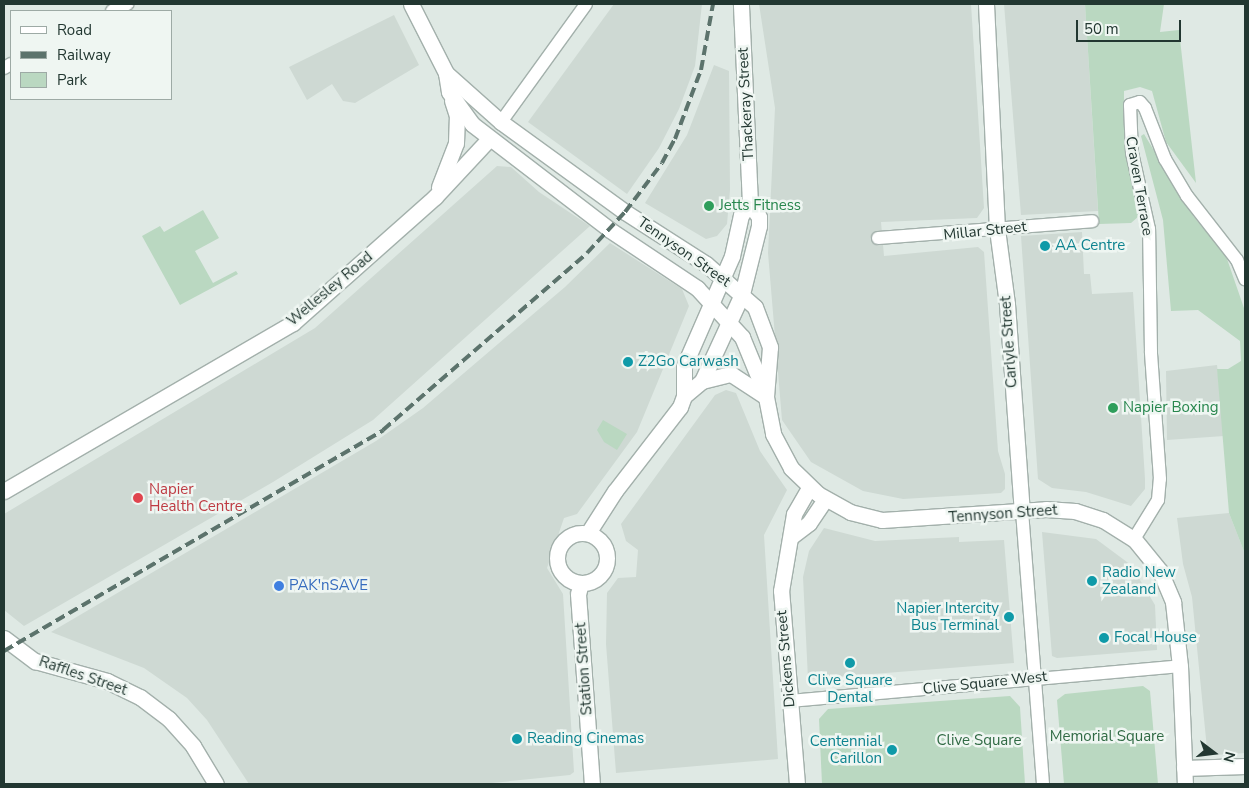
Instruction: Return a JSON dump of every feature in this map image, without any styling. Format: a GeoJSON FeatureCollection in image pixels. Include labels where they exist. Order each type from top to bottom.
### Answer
{"type":"FeatureCollection","features":[{"type":"Feature","properties":{"kind":"main road"},"geometry":{"type":"LineString","coordinates":[[410,4],[446,73],[458,130],[451,160],[435,198]]}},
{"type":"Feature","properties":{"kind":"main road","name":"Thackeray Street"},"geometry":{"type":"LineString","coordinates":[[730,324],[742,294],[759,226],[759,217],[750,204],[741,4]]}},
{"type":"Feature","properties":{"kind":"main road","name":"Carlyle Street"},"geometry":{"type":"LineString","coordinates":[[986,4],[997,230],[1006,304],[1022,510]]}},
{"type":"Feature","properties":{"kind":"main road","name":"Tennyson Street"},"geometry":{"type":"LineString","coordinates":[[446,73],[501,122],[558,164],[723,278],[742,294],[755,308],[768,337],[766,397]]}},
{"type":"Feature","properties":{"kind":"main road","name":"Tennyson Street"},"geometry":{"type":"LineString","coordinates":[[449,92],[472,124],[489,139],[610,230],[678,274],[712,304],[742,337],[766,397],[773,434],[778,447],[791,468],[810,488],[825,499],[850,512],[882,520],[1060,509],[1087,514],[1134,539],[1160,572],[1170,593],[1176,615],[1185,784]]}},
{"type":"Feature","properties":{"kind":"main road","name":"Wellesley Road"},"geometry":{"type":"LineString","coordinates":[[4,491],[293,322],[435,198],[489,139],[501,122]]}},
{"type":"Feature","properties":{"kind":"main road"},"geometry":{"type":"LineString","coordinates":[[546,182],[558,164]]}},
{"type":"Feature","properties":{"kind":"main road","name":"Thackeray Street"},"geometry":{"type":"LineString","coordinates":[[712,304],[738,236],[742,214],[750,204]]}},
{"type":"Feature","properties":{"kind":"main road"},"geometry":{"type":"LineString","coordinates":[[684,396],[684,366],[712,304]]}},
{"type":"Feature","properties":{"kind":"main road"},"geometry":{"type":"LineString","coordinates":[[588,534],[684,396],[702,380],[730,324]]}},
{"type":"Feature","properties":{"kind":"main road"},"geometry":{"type":"LineString","coordinates":[[702,380],[731,374],[766,397]]}},
{"type":"Feature","properties":{"kind":"main road","name":"Dickens Street"},"geometry":{"type":"LineString","coordinates":[[797,784],[781,591],[792,536],[794,514],[810,488]]}},
{"type":"Feature","properties":{"kind":"main road"},"geometry":{"type":"LineString","coordinates":[[792,536],[809,523],[825,499]]}},
{"type":"Feature","properties":{"kind":"main road"},"geometry":{"type":"LineString","coordinates":[[588,534],[604,546],[605,566],[591,581],[581,583],[562,574],[557,554],[568,536],[588,534]]}},
{"type":"Feature","properties":{"kind":"main road","name":"Station Street"},"geometry":{"type":"LineString","coordinates":[[581,583],[578,594],[592,784]]}},
{"type":"Feature","properties":{"kind":"main road","name":"Raffles Street"},"geometry":{"type":"LineString","coordinates":[[4,638],[35,660],[107,681],[140,697],[181,732],[202,758],[216,784]]}},
{"type":"Feature","properties":{"kind":"main road"},"geometry":{"type":"LineString","coordinates":[[1184,768],[1245,766]]}},
{"type":"Feature","properties":{"kind":"street"},"geometry":{"type":"LineString","coordinates":[[114,10],[127,4]]}},
{"type":"Feature","properties":{"kind":"street","name":"Wellesley Road"},"geometry":{"type":"LineString","coordinates":[[501,122],[586,4]]}},
{"type":"Feature","properties":{"kind":"street","name":"Craven Terrace"},"geometry":{"type":"LineString","coordinates":[[1134,539],[1153,510],[1160,490],[1151,352],[1149,229],[1132,153],[1130,105],[1140,102],[1145,108],[1165,159],[1187,196],[1237,260],[1245,279]]}},
{"type":"Feature","properties":{"kind":"street","name":"Millar Street"},"geometry":{"type":"LineString","coordinates":[[878,238],[997,230],[1092,220]]}},
{"type":"Feature","properties":{"kind":"street","name":"Carlyle Street"},"geometry":{"type":"LineString","coordinates":[[1022,510],[1043,784]]}},
{"type":"Feature","properties":{"kind":"street","name":"Clive Square West"},"geometry":{"type":"LineString","coordinates":[[790,701],[1036,680],[1059,675],[1180,666]]}},
{"type":"Feature","properties":{"kind":"shaded area"},"geometry":{"type":"Polygon","coordinates":[[[614,4],[702,4],[695,66],[679,109],[659,148],[627,194],[528,122],[614,4]]]}},
{"type":"Feature","properties":{"kind":"shaded area"},"geometry":{"type":"Polygon","coordinates":[[[759,4],[971,4],[984,208],[977,218],[881,222],[884,256],[978,247],[984,252],[998,451],[1005,474],[1005,489],[1001,493],[903,499],[863,491],[811,462],[782,420],[768,253],[775,108],[759,4]]]}},
{"type":"Feature","properties":{"kind":"shaded area"},"geometry":{"type":"Polygon","coordinates":[[[1004,4],[1085,4],[1098,211],[1021,215],[1004,4]]]}},
{"type":"Feature","properties":{"kind":"shaded area"},"geometry":{"type":"Polygon","coordinates":[[[394,15],[419,65],[355,103],[343,101],[332,84],[307,100],[289,67],[394,15]]]}},
{"type":"Feature","properties":{"kind":"shaded area"},"geometry":{"type":"Polygon","coordinates":[[[714,65],[729,71],[730,190],[727,224],[717,236],[706,239],[645,203],[687,135],[714,65]]]}},
{"type":"Feature","properties":{"kind":"shaded area"},"geometry":{"type":"Polygon","coordinates":[[[497,166],[511,167],[539,192],[590,226],[373,420],[273,482],[24,626],[4,610],[4,514],[315,328],[497,166]]]}},
{"type":"Feature","properties":{"kind":"shaded area"},"geometry":{"type":"Polygon","coordinates":[[[1082,232],[1084,274],[1090,274],[1092,294],[1133,292],[1145,489],[1131,506],[1086,492],[1052,488],[1038,479],[1021,236],[1082,232]]]}},
{"type":"Feature","properties":{"kind":"shaded area"},"geometry":{"type":"Polygon","coordinates":[[[610,243],[682,289],[689,306],[637,432],[577,514],[564,518],[547,568],[563,594],[574,772],[570,775],[482,784],[249,784],[207,720],[187,698],[144,668],[51,632],[376,441],[423,408],[565,287],[610,243]]]}},
{"type":"Feature","properties":{"kind":"shaded area"},"geometry":{"type":"Polygon","coordinates":[[[1217,365],[1224,436],[1167,440],[1166,371],[1217,365]]]}},
{"type":"Feature","properties":{"kind":"shaded area"},"geometry":{"type":"Polygon","coordinates":[[[726,390],[736,393],[760,451],[787,490],[764,535],[778,759],[616,773],[606,644],[607,593],[618,578],[636,577],[638,550],[626,541],[621,524],[715,395],[726,390]]]}},
{"type":"Feature","properties":{"kind":"shaded area"},"geometry":{"type":"Polygon","coordinates":[[[1229,513],[1245,554],[1245,753],[1215,755],[1207,749],[1192,597],[1183,564],[1177,518],[1229,513]]]}},
{"type":"Feature","properties":{"kind":"shaded area"},"geometry":{"type":"Polygon","coordinates":[[[824,528],[875,541],[959,537],[959,542],[1004,540],[1014,663],[808,679],[803,577],[809,551],[824,528]]]}},
{"type":"Feature","properties":{"kind":"shaded area"},"geometry":{"type":"Polygon","coordinates":[[[1042,532],[1096,539],[1131,565],[1155,605],[1157,650],[1057,658],[1052,656],[1042,532]]]}},
{"type":"Feature","properties":{"kind":"green space"},"geometry":{"type":"Polygon","coordinates":[[[1085,4],[1164,4],[1160,32],[1179,30],[1196,183],[1166,142],[1152,91],[1140,87],[1124,91],[1124,144],[1139,216],[1131,223],[1099,224],[1085,4]]]}},
{"type":"Feature","properties":{"kind":"green space"},"geometry":{"type":"Polygon","coordinates":[[[1144,134],[1194,217],[1226,256],[1245,311],[1245,554],[1229,513],[1217,369],[1228,369],[1241,361],[1240,341],[1198,310],[1171,311],[1163,220],[1141,136],[1144,134]]]}},
{"type":"Feature","properties":{"kind":"green space"},"geometry":{"type":"Polygon","coordinates":[[[203,210],[219,238],[195,251],[213,283],[236,271],[238,274],[180,305],[142,236],[160,226],[164,232],[203,210]]]}},
{"type":"Feature","properties":{"kind":"green space"},"geometry":{"type":"Polygon","coordinates":[[[603,420],[627,434],[617,450],[604,442],[597,430],[603,420]]]}},
{"type":"Feature","properties":{"kind":"green space","name":"Memorial Square"},"geometry":{"type":"Polygon","coordinates":[[[1143,686],[1150,691],[1158,784],[1064,784],[1057,700],[1065,694],[1143,686]]]}},
{"type":"Feature","properties":{"kind":"green space","name":"Clive Square"},"geometry":{"type":"Polygon","coordinates":[[[1010,696],[1020,707],[1025,784],[822,784],[819,719],[828,709],[1010,696]]]}},
{"type":"Feature","properties":{"kind":"railway"},"geometry":{"type":"LineString","coordinates":[[4,651],[383,430],[587,253],[625,212],[662,163],[675,139],[701,70],[713,4]]}},
{"type":"Feature","properties":{"kind":"place","name":"Jetts Fitness"},"geometry":{"type":"Point","coordinates":[709,206]}},
{"type":"Feature","properties":{"kind":"place","name":"AA Centre"},"geometry":{"type":"Point","coordinates":[1045,246]}},
{"type":"Feature","properties":{"kind":"place","name":"Z2Go Carwash"},"geometry":{"type":"Point","coordinates":[628,362]}},
{"type":"Feature","properties":{"kind":"place","name":"Napier Boxing"},"geometry":{"type":"Point","coordinates":[1113,408]}},
{"type":"Feature","properties":{"kind":"place","name":"Napier Health Centre"},"geometry":{"type":"Point","coordinates":[138,498]}},
{"type":"Feature","properties":{"kind":"place","name":"Radio New Zealand"},"geometry":{"type":"Point","coordinates":[1092,581]}},
{"type":"Feature","properties":{"kind":"place","name":"PAK'nSAVE"},"geometry":{"type":"Point","coordinates":[279,586]}},
{"type":"Feature","properties":{"kind":"place","name":"Napier Intercity Bus Terminal"},"geometry":{"type":"Point","coordinates":[1009,617]}},
{"type":"Feature","properties":{"kind":"place","name":"Focal House"},"geometry":{"type":"Point","coordinates":[1104,638]}},
{"type":"Feature","properties":{"kind":"place","name":"Clive Square Dental"},"geometry":{"type":"Point","coordinates":[850,663]}},
{"type":"Feature","properties":{"kind":"place","name":"Reading Cinemas"},"geometry":{"type":"Point","coordinates":[517,739]}},
{"type":"Feature","properties":{"kind":"place","name":"Centennial Carillon"},"geometry":{"type":"Point","coordinates":[892,750]}}]}
